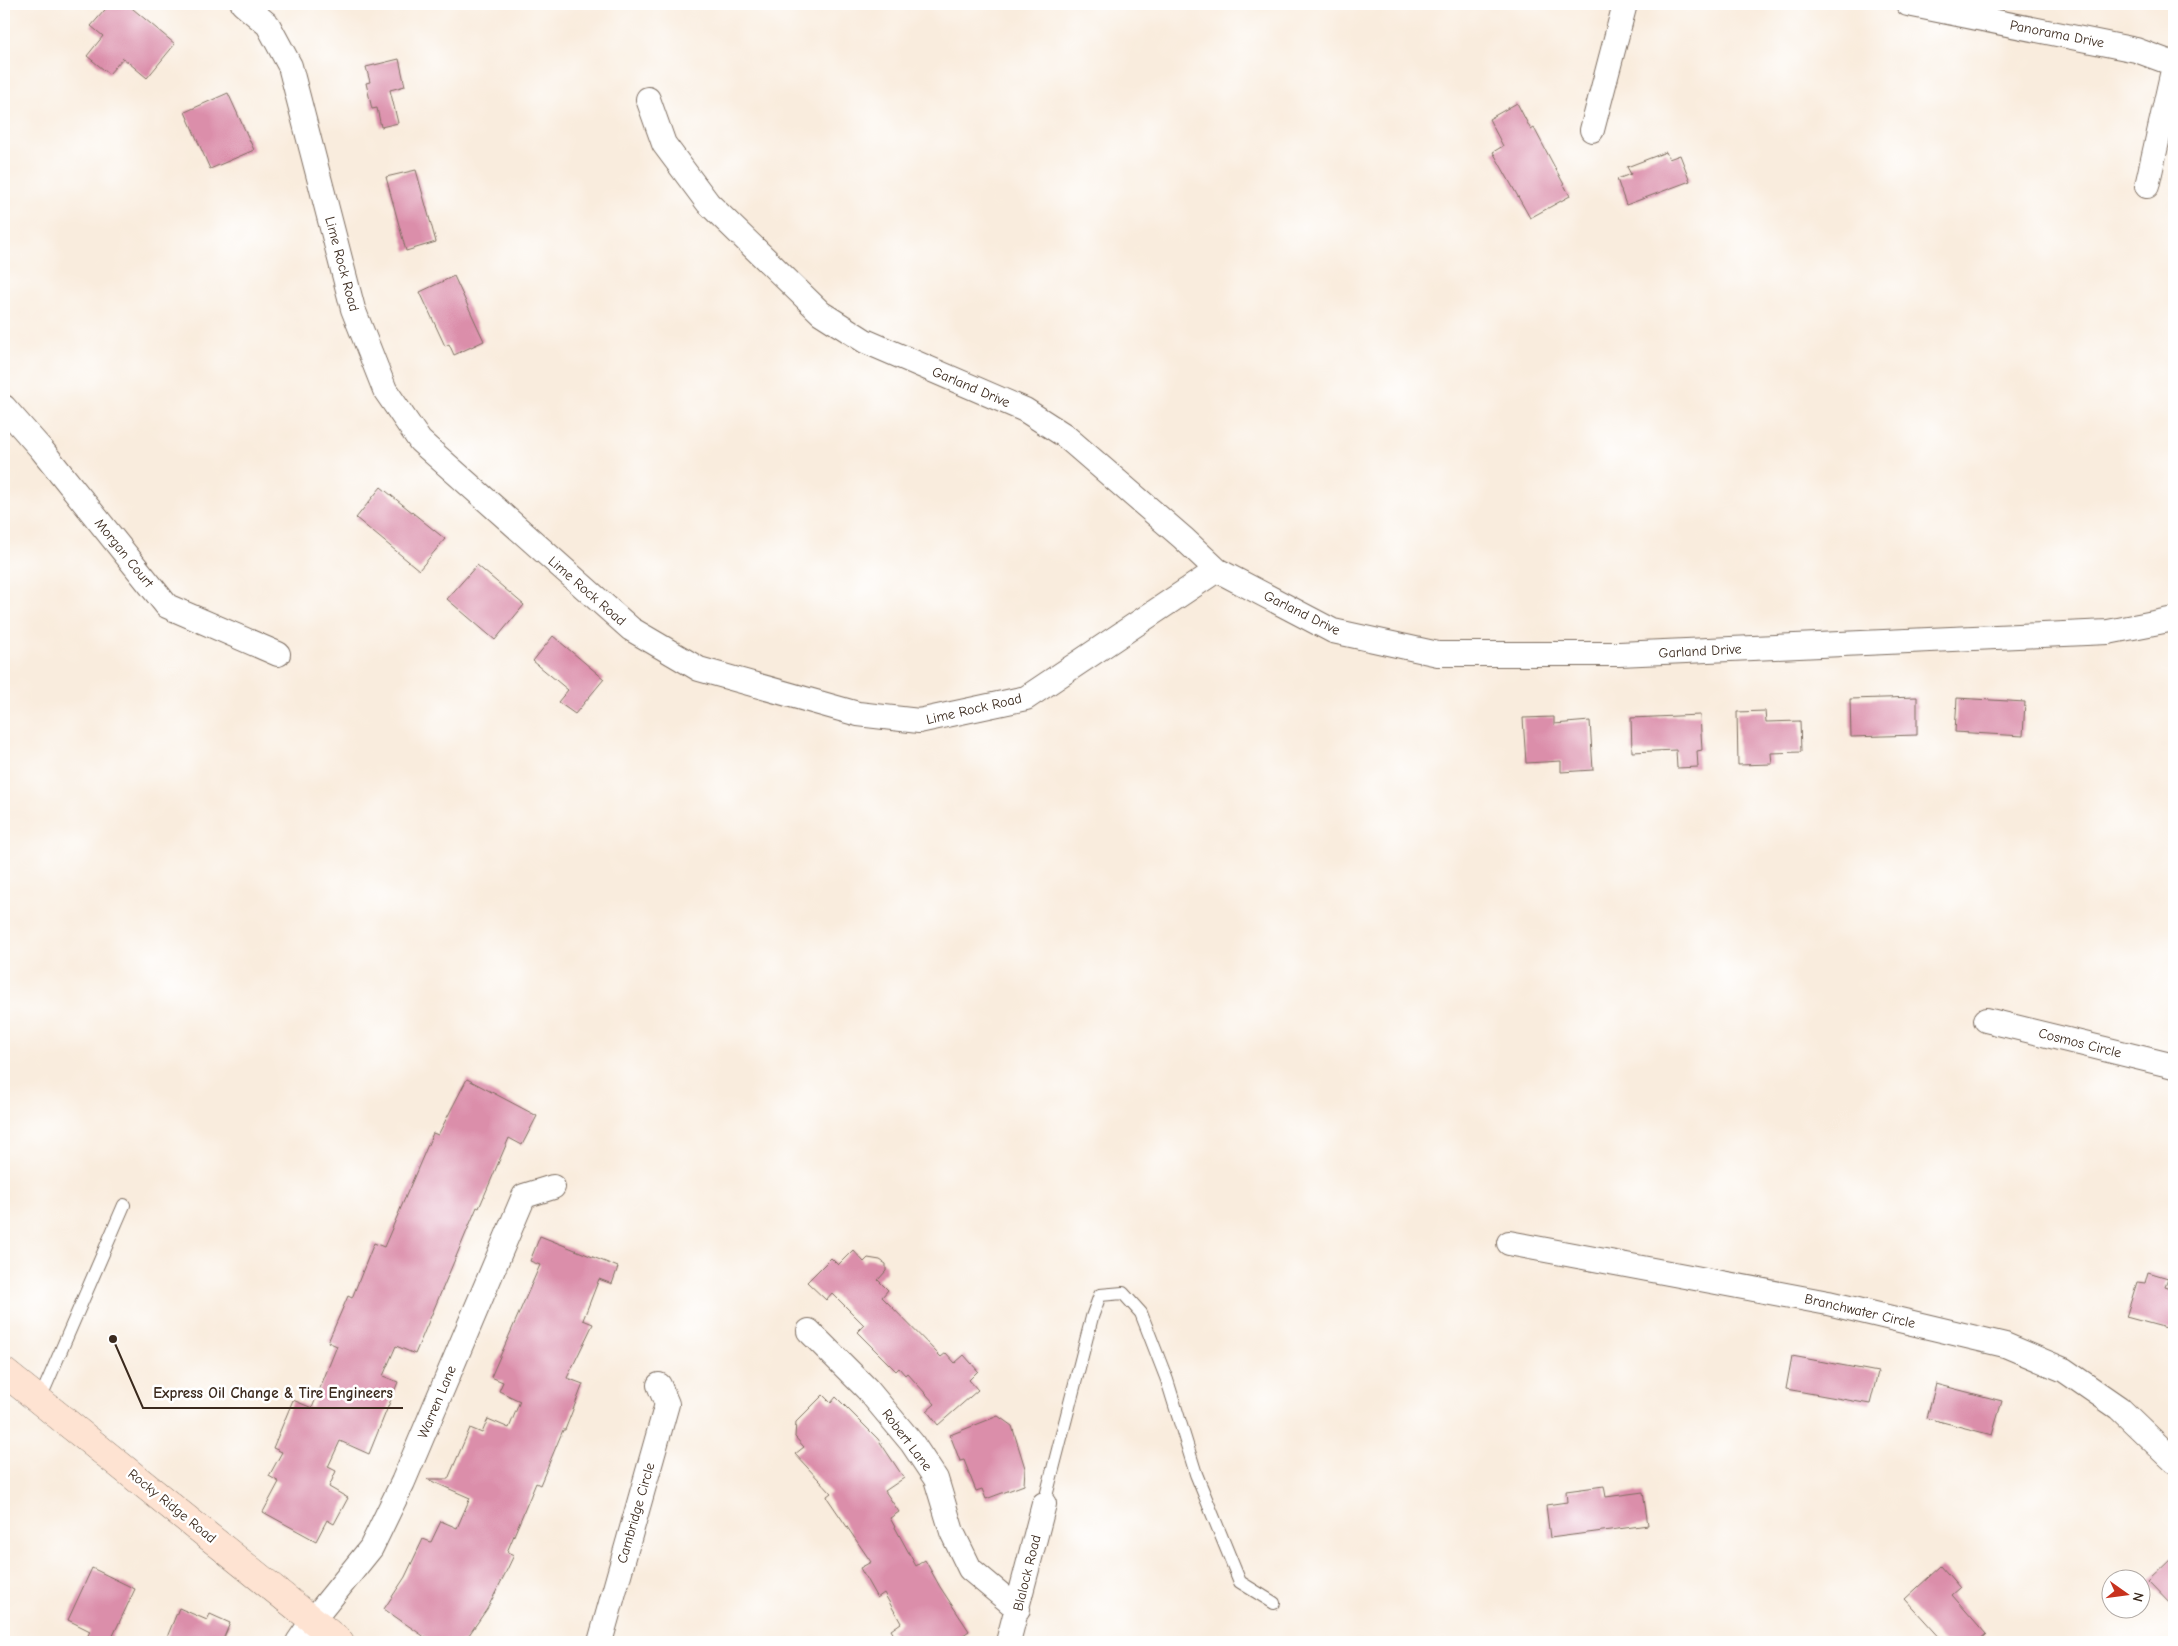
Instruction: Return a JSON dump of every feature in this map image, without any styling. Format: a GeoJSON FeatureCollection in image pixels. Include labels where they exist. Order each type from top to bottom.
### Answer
{"type":"FeatureCollection","features":[{"type":"Feature","properties":{"kind":"main road","name":"Rocky Ridge Road"},"geometry":{"type":"LineString","coordinates":[[4,1372],[40,1399],[305,1631],[340,1642]]}},
{"type":"Feature","properties":{"kind":"street","name":"Lime Rock Road"},"geometry":{"type":"LineString","coordinates":[[243,4],[268,26],[290,66],[353,308],[385,390],[420,441],[630,629],[699,669],[858,714],[919,721],[1026,698],[1217,570]]}},
{"type":"Feature","properties":{"kind":"street"},"geometry":{"type":"LineString","coordinates":[[1592,130],[1625,4]]}},
{"type":"Feature","properties":{"kind":"street","name":"Panorama Drive"},"geometry":{"type":"LineString","coordinates":[[1908,4],[2136,50],[2174,65]]}},
{"type":"Feature","properties":{"kind":"street"},"geometry":{"type":"LineString","coordinates":[[2147,186],[2174,65]]}},
{"type":"Feature","properties":{"kind":"street","name":"Garland Drive"},"geometry":{"type":"LineString","coordinates":[[648,99],[664,144],[708,203],[821,313],[865,341],[1025,410],[1064,434],[1217,570],[1333,631],[1438,654],[1619,654],[2108,632],[2174,620]]}},
{"type":"Feature","properties":{"kind":"street","name":"Morgan Court"},"geometry":{"type":"LineString","coordinates":[[4,407],[42,450],[168,606],[278,654]]}},
{"type":"Feature","properties":{"kind":"street","name":"Cosmos Circle"},"geometry":{"type":"LineString","coordinates":[[1986,1020],[2174,1066]]}},
{"type":"Feature","properties":{"kind":"street","name":"Warren Lane"},"geometry":{"type":"LineString","coordinates":[[305,1631],[371,1548],[403,1482],[524,1196],[553,1188]]}},
{"type":"Feature","properties":{"kind":"street","name":"Branchwater Circle"},"geometry":{"type":"LineString","coordinates":[[1509,1243],[1828,1303],[2005,1344],[2064,1370],[2119,1408],[2174,1461]]}},
{"type":"Feature","properties":{"kind":"street","name":"Robert Lane"},"geometry":{"type":"LineString","coordinates":[[809,1331],[867,1389],[912,1443],[936,1479],[952,1532],[970,1569],[1018,1609]]}},
{"type":"Feature","properties":{"kind":"street","name":"Cambridge Circle"},"geometry":{"type":"LineString","coordinates":[[600,1642],[667,1404],[659,1385]]}},
{"type":"Feature","properties":{"kind":"street","name":"Blalock Road"},"geometry":{"type":"LineString","coordinates":[[1008,1642],[1044,1504]]}},
{"type":"Feature","properties":{"kind":"lane"},"geometry":{"type":"LineString","coordinates":[[40,1399],[124,1205]]}},
{"type":"Feature","properties":{"kind":"lane"},"geometry":{"type":"LineString","coordinates":[[1044,1504],[1092,1317],[1100,1295],[1123,1293],[1141,1313],[1167,1380],[1196,1474],[1240,1582],[1274,1603]]}},
{"type":"Feature","properties":{"kind":"building"},"geometry":{"type":"Polygon","coordinates":[[[110,4],[127,4],[175,44],[147,78],[123,58],[109,74],[87,56],[103,36],[91,26],[110,4]]]}},
{"type":"Feature","properties":{"kind":"building"},"geometry":{"type":"Polygon","coordinates":[[[399,59],[405,86],[390,90],[398,123],[381,127],[377,108],[372,109],[366,83],[370,82],[366,67],[399,59]]]}},
{"type":"Feature","properties":{"kind":"building"},"geometry":{"type":"Polygon","coordinates":[[[228,93],[254,150],[210,169],[185,112],[228,93]]]}},
{"type":"Feature","properties":{"kind":"building"},"geometry":{"type":"Polygon","coordinates":[[[1517,103],[1531,130],[1534,128],[1570,196],[1530,218],[1493,152],[1503,146],[1489,119],[1517,103]]]}},
{"type":"Feature","properties":{"kind":"building"},"geometry":{"type":"Polygon","coordinates":[[[1666,152],[1669,159],[1680,155],[1690,181],[1626,205],[1617,179],[1631,174],[1627,167],[1666,152]]]}},
{"type":"Feature","properties":{"kind":"building"},"geometry":{"type":"Polygon","coordinates":[[[416,170],[436,242],[406,251],[386,177],[416,170]]]}},
{"type":"Feature","properties":{"kind":"building"},"geometry":{"type":"Polygon","coordinates":[[[454,276],[484,341],[454,355],[449,344],[445,346],[420,292],[454,276]]]}},
{"type":"Feature","properties":{"kind":"building"},"geometry":{"type":"Polygon","coordinates":[[[381,487],[445,539],[419,570],[356,518],[381,487]]]}},
{"type":"Feature","properties":{"kind":"building"},"geometry":{"type":"Polygon","coordinates":[[[477,565],[524,605],[495,640],[447,599],[477,565]]]}},
{"type":"Feature","properties":{"kind":"building"},"geometry":{"type":"Polygon","coordinates":[[[553,636],[604,679],[575,714],[558,702],[568,690],[533,661],[553,636]]]}},
{"type":"Feature","properties":{"kind":"building"},"geometry":{"type":"Polygon","coordinates":[[[1917,697],[1917,735],[1851,737],[1850,699],[1917,697]]]}},
{"type":"Feature","properties":{"kind":"building"},"geometry":{"type":"Polygon","coordinates":[[[1957,698],[2025,702],[2023,736],[1955,732],[1957,698]]]}},
{"type":"Feature","properties":{"kind":"building"},"geometry":{"type":"Polygon","coordinates":[[[1765,711],[1766,722],[1800,721],[1801,752],[1771,753],[1772,764],[1738,765],[1737,712],[1765,711]]]}},
{"type":"Feature","properties":{"kind":"building"},"geometry":{"type":"Polygon","coordinates":[[[1700,715],[1702,750],[1697,751],[1698,767],[1677,768],[1676,750],[1632,752],[1631,718],[1700,715]]]}},
{"type":"Feature","properties":{"kind":"building"},"geometry":{"type":"Polygon","coordinates":[[[1554,717],[1554,724],[1590,721],[1593,770],[1561,772],[1561,761],[1526,763],[1523,718],[1554,717]]]}},
{"type":"Feature","properties":{"kind":"building"},"geometry":{"type":"Polygon","coordinates":[[[467,1079],[537,1116],[522,1145],[509,1138],[479,1208],[477,1207],[415,1354],[396,1346],[383,1376],[398,1382],[369,1454],[340,1441],[328,1467],[336,1471],[329,1487],[348,1498],[334,1524],[327,1520],[316,1541],[263,1512],[279,1482],[269,1476],[282,1452],[273,1448],[293,1400],[312,1408],[337,1346],[328,1342],[348,1296],[352,1298],[374,1243],[384,1247],[433,1133],[438,1135],[467,1079]]]}},
{"type":"Feature","properties":{"kind":"building"},"geometry":{"type":"Polygon","coordinates":[[[540,1236],[618,1267],[612,1284],[599,1279],[583,1320],[593,1324],[567,1378],[583,1384],[565,1430],[563,1430],[540,1485],[536,1483],[507,1552],[514,1555],[505,1574],[487,1609],[464,1642],[432,1642],[384,1609],[405,1577],[423,1539],[431,1542],[441,1521],[457,1528],[470,1498],[427,1479],[448,1479],[470,1428],[482,1433],[488,1419],[509,1428],[520,1401],[499,1391],[503,1382],[491,1377],[540,1265],[530,1261],[540,1236]]]}},
{"type":"Feature","properties":{"kind":"building"},"geometry":{"type":"Polygon","coordinates":[[[853,1250],[864,1262],[868,1258],[880,1260],[886,1264],[886,1271],[878,1280],[888,1290],[882,1297],[941,1357],[946,1353],[955,1363],[964,1355],[978,1371],[969,1380],[978,1390],[938,1425],[927,1411],[935,1404],[907,1373],[905,1375],[899,1368],[896,1371],[857,1332],[864,1325],[832,1293],[826,1300],[807,1282],[831,1258],[838,1265],[853,1250]]]}},
{"type":"Feature","properties":{"kind":"building"},"geometry":{"type":"Polygon","coordinates":[[[2148,1272],[2168,1278],[2165,1286],[2174,1289],[2174,1330],[2126,1317],[2137,1282],[2145,1283],[2148,1272]]]}},
{"type":"Feature","properties":{"kind":"building"},"geometry":{"type":"Polygon","coordinates":[[[1792,1356],[1878,1372],[1870,1404],[1786,1389],[1792,1356]]]}},
{"type":"Feature","properties":{"kind":"building"},"geometry":{"type":"Polygon","coordinates":[[[1936,1384],[2002,1401],[1992,1435],[1927,1418],[1936,1384]]]}},
{"type":"Feature","properties":{"kind":"building"},"geometry":{"type":"Polygon","coordinates":[[[823,1395],[831,1403],[836,1397],[878,1439],[904,1478],[885,1491],[899,1512],[890,1518],[916,1566],[925,1560],[969,1631],[962,1636],[966,1642],[898,1642],[891,1630],[901,1623],[884,1593],[877,1598],[860,1568],[871,1562],[828,1499],[827,1496],[831,1493],[795,1454],[804,1447],[795,1437],[796,1422],[823,1395]]]}},
{"type":"Feature","properties":{"kind":"building"},"geometry":{"type":"Polygon","coordinates":[[[998,1416],[1012,1426],[1025,1468],[1024,1485],[986,1499],[982,1489],[976,1491],[964,1460],[960,1461],[950,1435],[998,1416]]]}},
{"type":"Feature","properties":{"kind":"building"},"geometry":{"type":"Polygon","coordinates":[[[1604,1486],[1606,1497],[1643,1492],[1648,1525],[1550,1538],[1546,1505],[1567,1502],[1566,1491],[1604,1486]]]}},
{"type":"Feature","properties":{"kind":"building"},"geometry":{"type":"Polygon","coordinates":[[[2174,1556],[2174,1608],[2150,1583],[2150,1579],[2174,1556]]]}},
{"type":"Feature","properties":{"kind":"building"},"geometry":{"type":"Polygon","coordinates":[[[1941,1566],[1960,1588],[1952,1595],[1986,1634],[1977,1642],[1944,1642],[1905,1599],[1941,1566]]]}},
{"type":"Feature","properties":{"kind":"building"},"geometry":{"type":"Polygon","coordinates":[[[92,1568],[135,1589],[110,1642],[85,1642],[90,1631],[68,1620],[92,1568]]]}},
{"type":"Feature","properties":{"kind":"building"},"geometry":{"type":"Polygon","coordinates":[[[179,1608],[207,1620],[210,1614],[230,1623],[222,1642],[165,1642],[179,1608]]]}},
{"type":"Feature","properties":{"kind":"place","name":"Express Oil Change & Tire Engineers"},"geometry":{"type":"Point","coordinates":[113,1339]}}]}
